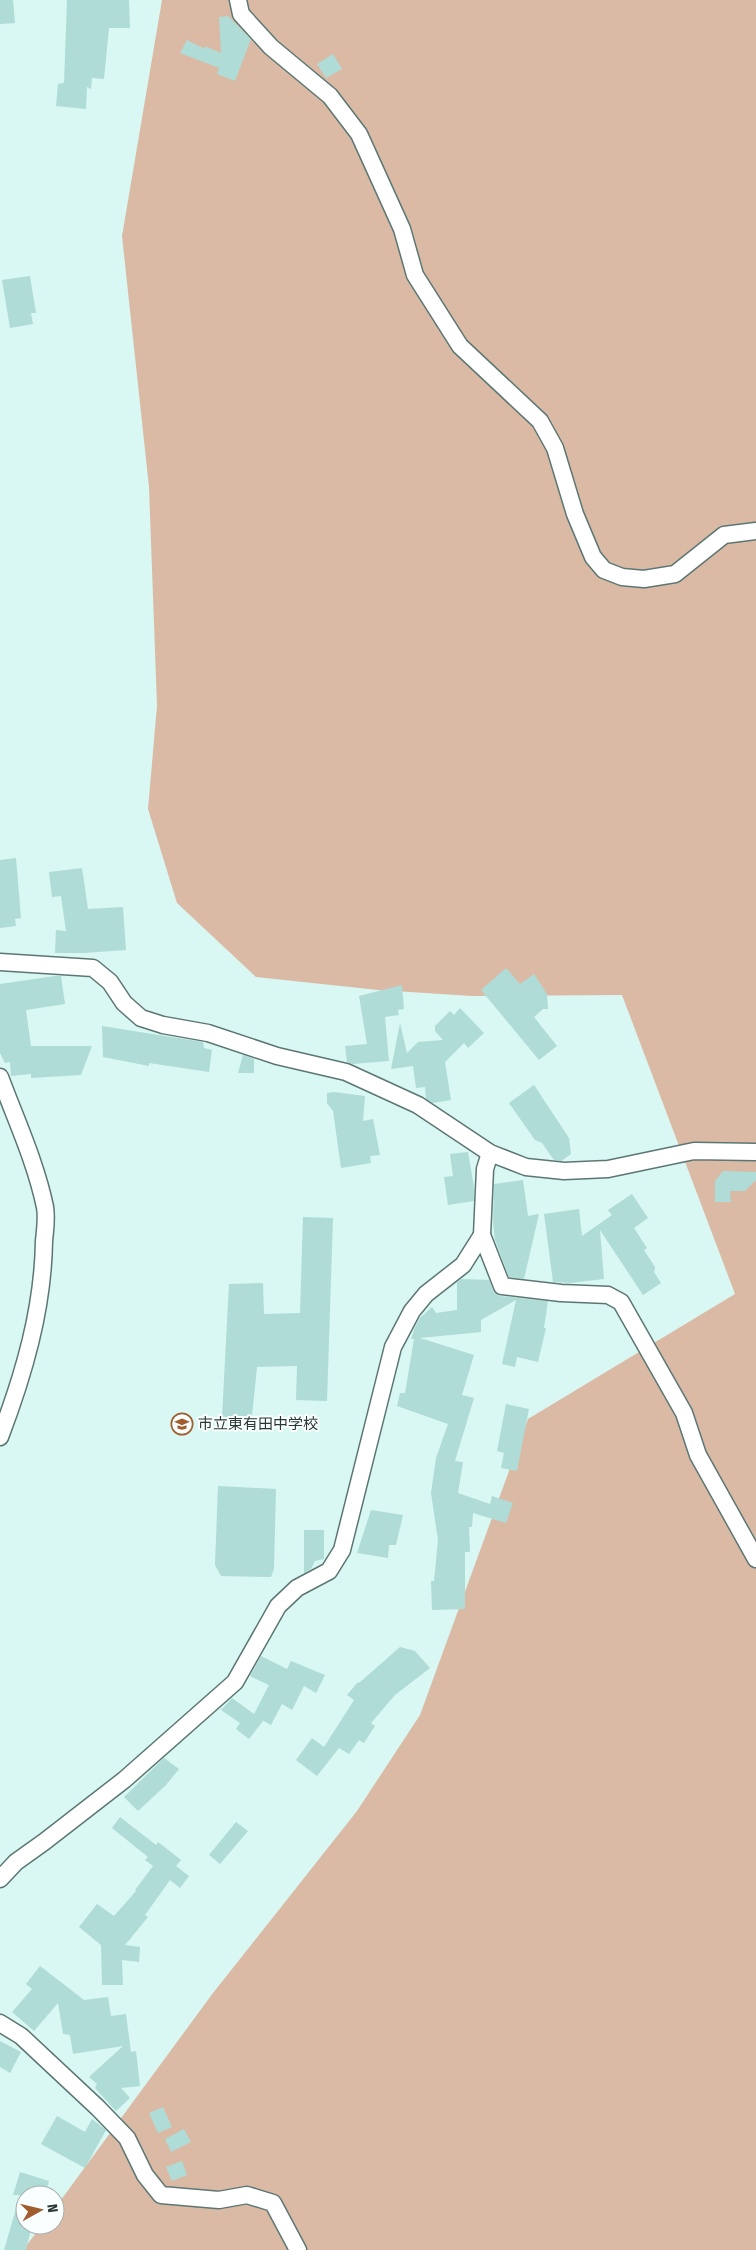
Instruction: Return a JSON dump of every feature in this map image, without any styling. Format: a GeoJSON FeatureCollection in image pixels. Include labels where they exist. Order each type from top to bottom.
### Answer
{"type":"FeatureCollection","features":[{"type":"Feature","properties":{"kind":"street"},"geometry":{"type":"LineString","coordinates":[[238,0],[241,14],[271,48],[330,96],[359,134],[402,229],[415,275],[460,346],[540,421],[555,448],[575,514],[593,557],[604,570],[622,577],[644,579],[675,574],[724,535],[756,531]]}},
{"type":"Feature","properties":{"kind":"street"},"geometry":{"type":"LineString","coordinates":[[0,962],[93,968],[110,982],[124,1002],[141,1018],[163,1025],[208,1033],[278,1056],[346,1072],[418,1105],[490,1153],[526,1166],[564,1171],[608,1169],[694,1151],[756,1152]]}},
{"type":"Feature","properties":{"kind":"street"},"geometry":{"type":"LineString","coordinates":[[0,1077],[35,1173],[45,1209],[44,1274],[35,1323],[20,1385],[0,1437]]}},
{"type":"Feature","properties":{"kind":"street"},"geometry":{"type":"LineString","coordinates":[[490,1153],[485,1169],[482,1235],[502,1286],[608,1295],[621,1302],[684,1412],[698,1455],[756,1559]]}},
{"type":"Feature","properties":{"kind":"street"},"geometry":{"type":"LineString","coordinates":[[0,1879],[16,1862],[124,1780],[235,1682],[278,1606],[297,1588],[328,1571],[342,1550],[393,1347],[412,1310],[426,1294],[463,1265],[482,1235]]}},
{"type":"Feature","properties":{"kind":"street"},"geometry":{"type":"LineString","coordinates":[[0,2023],[21,2036],[98,2108],[127,2138],[144,2175],[161,2195],[219,2200],[247,2195],[272,2203],[298,2250]]}},
{"type":"Feature","properties":{"kind":"shaded area"},"geometry":{"type":"Polygon","coordinates":[[[162,0],[756,0],[756,2250],[23,2250],[34,2235],[65,2235],[65,2194],[213,1993],[357,1811],[420,1715],[528,1419],[735,1294],[622,995],[472,996],[378,990],[256,977],[177,903],[148,809],[157,706],[149,487],[122,236],[162,0]]]}},
{"type":"Feature","properties":{"kind":"building"},"geometry":{"type":"Polygon","coordinates":[[[0,0],[13,0],[15,23],[0,24],[0,0]]]}},
{"type":"Feature","properties":{"kind":"building"},"geometry":{"type":"Polygon","coordinates":[[[67,0],[129,0],[130,28],[109,28],[104,79],[92,78],[91,89],[87,87],[86,109],[56,106],[58,84],[64,83],[67,0]]]}},
{"type":"Feature","properties":{"kind":"building"},"geometry":{"type":"Polygon","coordinates":[[[228,16],[251,39],[235,81],[217,74],[219,68],[180,53],[187,40],[205,49],[205,46],[221,53],[219,17],[228,16]]]}},
{"type":"Feature","properties":{"kind":"building"},"geometry":{"type":"Polygon","coordinates":[[[333,54],[342,69],[326,78],[317,64],[333,54]]]}},
{"type":"Feature","properties":{"kind":"building"},"geometry":{"type":"Polygon","coordinates":[[[30,276],[36,313],[31,313],[33,324],[10,328],[2,280],[30,276]]]}},
{"type":"Feature","properties":{"kind":"building"},"geometry":{"type":"Polygon","coordinates":[[[16,858],[21,918],[15,919],[16,926],[0,928],[0,860],[16,858]]]}},
{"type":"Feature","properties":{"kind":"building"},"geometry":{"type":"Polygon","coordinates":[[[82,868],[88,909],[123,907],[126,950],[55,953],[56,930],[66,931],[61,896],[52,897],[49,872],[82,868]]]}},
{"type":"Feature","properties":{"kind":"building"},"geometry":{"type":"Polygon","coordinates":[[[506,968],[520,984],[534,974],[547,994],[548,1009],[543,1009],[534,1017],[557,1046],[539,1060],[481,990],[506,968]]]}},
{"type":"Feature","properties":{"kind":"building"},"geometry":{"type":"Polygon","coordinates":[[[61,976],[65,1004],[26,1010],[31,1046],[92,1046],[81,1075],[31,1078],[31,1074],[11,1076],[10,1062],[5,1063],[0,1053],[0,984],[61,976]]]}},
{"type":"Feature","properties":{"kind":"building"},"geometry":{"type":"Polygon","coordinates":[[[402,985],[404,1009],[398,1010],[399,1015],[385,1017],[389,1061],[353,1064],[347,1062],[345,1046],[367,1044],[359,996],[402,985]]]}},
{"type":"Feature","properties":{"kind":"building"},"geometry":{"type":"Polygon","coordinates":[[[460,1008],[484,1033],[468,1048],[464,1043],[445,1062],[451,1100],[433,1103],[426,1099],[425,1087],[416,1088],[413,1066],[391,1069],[400,1023],[407,1053],[418,1042],[443,1040],[435,1031],[435,1026],[450,1011],[454,1015],[460,1008]]]}},
{"type":"Feature","properties":{"kind":"building"},"geometry":{"type":"Polygon","coordinates":[[[102,1026],[203,1042],[204,1048],[212,1050],[209,1072],[149,1063],[149,1066],[103,1057],[102,1026]]]}},
{"type":"Feature","properties":{"kind":"building"},"geometry":{"type":"Polygon","coordinates":[[[243,1055],[254,1059],[254,1073],[238,1073],[243,1055]]]}},
{"type":"Feature","properties":{"kind":"building"},"geometry":{"type":"Polygon","coordinates":[[[534,1085],[569,1138],[571,1154],[561,1161],[554,1160],[542,1143],[535,1140],[509,1103],[534,1085]]]}},
{"type":"Feature","properties":{"kind":"building"},"geometry":{"type":"Polygon","coordinates":[[[334,1092],[365,1096],[363,1121],[373,1119],[380,1155],[370,1156],[371,1163],[341,1168],[333,1111],[327,1103],[327,1093],[334,1092]]]}},
{"type":"Feature","properties":{"kind":"building"},"geometry":{"type":"Polygon","coordinates":[[[468,1152],[474,1187],[474,1201],[448,1205],[444,1177],[453,1176],[450,1154],[468,1152]]]}},
{"type":"Feature","properties":{"kind":"building"},"geometry":{"type":"Polygon","coordinates":[[[723,1171],[756,1172],[756,1180],[745,1191],[730,1191],[731,1202],[715,1202],[715,1181],[723,1171]]]}},
{"type":"Feature","properties":{"kind":"building"},"geometry":{"type":"Polygon","coordinates":[[[523,1180],[528,1216],[539,1214],[524,1279],[509,1277],[495,1240],[493,1223],[494,1184],[523,1180]]]}},
{"type":"Feature","properties":{"kind":"building"},"geometry":{"type":"Polygon","coordinates":[[[632,1194],[648,1218],[634,1228],[647,1248],[644,1250],[655,1267],[654,1272],[661,1283],[643,1295],[600,1230],[604,1279],[570,1283],[553,1282],[544,1214],[579,1209],[582,1236],[612,1215],[608,1210],[632,1194]]]}},
{"type":"Feature","properties":{"kind":"building"},"geometry":{"type":"Polygon","coordinates":[[[303,1217],[333,1218],[327,1401],[296,1400],[297,1366],[257,1367],[252,1416],[222,1417],[229,1284],[263,1283],[264,1314],[300,1313],[303,1217]]]}},
{"type":"Feature","properties":{"kind":"building"},"geometry":{"type":"Polygon","coordinates":[[[462,1279],[489,1280],[493,1290],[500,1296],[548,1301],[544,1328],[546,1328],[538,1362],[517,1357],[515,1367],[502,1364],[516,1300],[481,1320],[481,1332],[420,1338],[474,1355],[462,1395],[474,1398],[455,1461],[463,1462],[458,1493],[490,1504],[492,1496],[513,1503],[506,1523],[473,1513],[472,1527],[469,1527],[470,1552],[465,1552],[465,1609],[432,1610],[431,1581],[434,1581],[438,1540],[431,1493],[436,1458],[448,1424],[397,1406],[400,1393],[405,1393],[414,1339],[411,1339],[415,1327],[420,1318],[432,1307],[436,1313],[457,1310],[457,1282],[462,1279]]]}},
{"type":"Feature","properties":{"kind":"building"},"geometry":{"type":"Polygon","coordinates":[[[506,1404],[529,1409],[517,1471],[501,1468],[504,1453],[497,1451],[506,1404]]]}},
{"type":"Feature","properties":{"kind":"building"},"geometry":{"type":"Polygon","coordinates":[[[218,1486],[276,1489],[274,1569],[271,1577],[221,1576],[215,1565],[218,1486]]]}},
{"type":"Feature","properties":{"kind":"building"},"geometry":{"type":"Polygon","coordinates":[[[371,1510],[403,1515],[396,1545],[389,1545],[388,1558],[357,1553],[371,1510]]]}},
{"type":"Feature","properties":{"kind":"building"},"geometry":{"type":"Polygon","coordinates":[[[304,1530],[324,1530],[324,1559],[315,1561],[311,1569],[304,1573],[304,1530]]]}},
{"type":"Feature","properties":{"kind":"building"},"geometry":{"type":"Polygon","coordinates":[[[400,1647],[415,1651],[430,1668],[395,1695],[371,1723],[375,1726],[364,1743],[359,1740],[349,1754],[339,1748],[317,1776],[296,1760],[312,1738],[324,1747],[354,1700],[347,1695],[358,1682],[400,1647]]]}},
{"type":"Feature","properties":{"kind":"building"},"geometry":{"type":"Polygon","coordinates":[[[261,1656],[287,1669],[291,1661],[325,1675],[316,1693],[304,1686],[292,1710],[282,1704],[271,1725],[258,1718],[263,1721],[249,1739],[236,1729],[240,1723],[221,1710],[232,1698],[254,1714],[269,1685],[250,1676],[261,1656]]]}},
{"type":"Feature","properties":{"kind":"building"},"geometry":{"type":"Polygon","coordinates":[[[164,1758],[179,1769],[166,1785],[138,1811],[124,1797],[164,1758]]]}},
{"type":"Feature","properties":{"kind":"building"},"geometry":{"type":"Polygon","coordinates":[[[120,1817],[156,1845],[158,1842],[181,1860],[176,1866],[189,1876],[180,1888],[170,1880],[145,1915],[148,1917],[125,1945],[140,1947],[139,1962],[122,1960],[123,1985],[102,1985],[101,1945],[79,1927],[97,1904],[114,1916],[136,1891],[153,1866],[145,1860],[148,1857],[112,1828],[120,1817]]]}},
{"type":"Feature","properties":{"kind":"building"},"geometry":{"type":"Polygon","coordinates":[[[236,1822],[248,1831],[220,1864],[209,1855],[236,1822]]]}},
{"type":"Feature","properties":{"kind":"building"},"geometry":{"type":"Polygon","coordinates":[[[40,1966],[84,2000],[108,1997],[111,2016],[126,2014],[131,2052],[136,2051],[140,2086],[121,2088],[130,2098],[116,2111],[95,2088],[97,2084],[89,2077],[123,2046],[73,2054],[70,2035],[63,2034],[58,2003],[34,2031],[12,2012],[32,1989],[26,1984],[40,1966]]]}},
{"type":"Feature","properties":{"kind":"building"},"geometry":{"type":"Polygon","coordinates":[[[0,2041],[21,2052],[10,2073],[0,2067],[0,2041]]]}},
{"type":"Feature","properties":{"kind":"building"},"geometry":{"type":"Polygon","coordinates":[[[163,2107],[172,2127],[158,2133],[149,2113],[163,2107]]]}},
{"type":"Feature","properties":{"kind":"building"},"geometry":{"type":"Polygon","coordinates":[[[57,2116],[85,2132],[92,2119],[106,2130],[85,2168],[41,2144],[57,2116]]]}},
{"type":"Feature","properties":{"kind":"building"},"geometry":{"type":"Polygon","coordinates":[[[184,2129],[191,2142],[171,2152],[165,2139],[184,2129]]]}},
{"type":"Feature","properties":{"kind":"building"},"geometry":{"type":"Polygon","coordinates":[[[182,2161],[187,2175],[172,2181],[166,2167],[182,2161]]]}},
{"type":"Feature","properties":{"kind":"building"},"geometry":{"type":"Polygon","coordinates":[[[20,2172],[49,2181],[48,2185],[16,2185],[20,2172]]]}},
{"type":"Feature","properties":{"kind":"building"},"geometry":{"type":"Polygon","coordinates":[[[15,2212],[15,2235],[30,2235],[26,2250],[4,2250],[15,2212]]]}},
{"type":"Feature","properties":{"kind":"place","name":"市立東有田中学校"},"geometry":{"type":"Point","coordinates":[182,1424]}}]}
